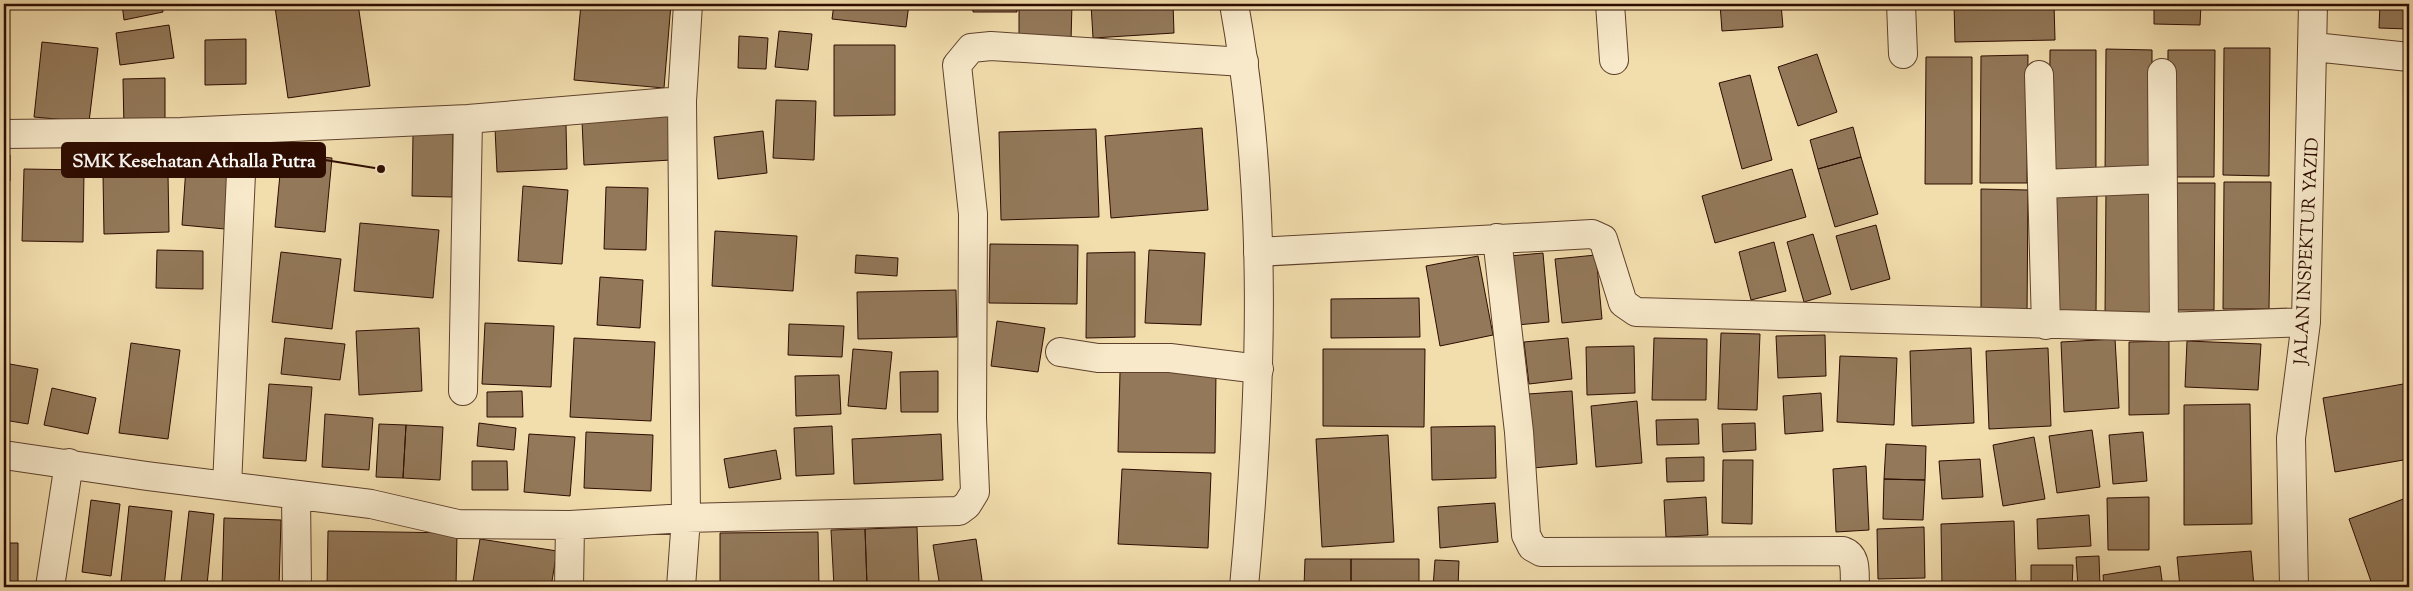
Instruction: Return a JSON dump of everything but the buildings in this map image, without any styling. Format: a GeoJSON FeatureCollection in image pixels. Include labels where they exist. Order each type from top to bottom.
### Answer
{"type":"FeatureCollection","features":[{"type":"Feature","properties":{"kind":"street"},"geometry":{"type":"LineString","coordinates":[[681,587],[686,518],[682,101],[688,4]]}},
{"type":"Feature","properties":{"kind":"street"},"geometry":{"type":"LineString","coordinates":[[1234,4],[1244,62],[1258,252],[1259,369],[1244,587]]}},
{"type":"Feature","properties":{"kind":"street"},"geometry":{"type":"LineString","coordinates":[[1610,4],[1614,60]]}},
{"type":"Feature","properties":{"kind":"street"},"geometry":{"type":"LineString","coordinates":[[1901,4],[1903,54]]}},
{"type":"Feature","properties":{"kind":"street","name":"JALAN INSPEKTUR YAZID"},"geometry":{"type":"LineString","coordinates":[[2294,587],[2291,438],[2306,322],[2314,47],[2313,4]]}},
{"type":"Feature","properties":{"kind":"street"},"geometry":{"type":"LineString","coordinates":[[4,455],[371,504],[458,524],[570,525],[686,518],[958,511],[967,505],[975,492],[972,418],[973,214],[957,65],[970,48],[991,46],[1244,62]]}},
{"type":"Feature","properties":{"kind":"street"},"geometry":{"type":"LineString","coordinates":[[2314,47],[2409,57]]}},
{"type":"Feature","properties":{"kind":"street"},"geometry":{"type":"LineString","coordinates":[[2162,73],[2164,327]]}},
{"type":"Feature","properties":{"kind":"street"},"geometry":{"type":"LineString","coordinates":[[2039,74],[2046,325]]}},
{"type":"Feature","properties":{"kind":"street"},"geometry":{"type":"LineString","coordinates":[[4,134],[243,129],[468,119],[682,101]]}},
{"type":"Feature","properties":{"kind":"street"},"geometry":{"type":"LineString","coordinates":[[463,391],[468,119]]}},
{"type":"Feature","properties":{"kind":"street"},"geometry":{"type":"LineString","coordinates":[[227,486],[243,129]]}},
{"type":"Feature","properties":{"kind":"street"},"geometry":{"type":"LineString","coordinates":[[2042,184],[2162,179]]}},
{"type":"Feature","properties":{"kind":"street"},"geometry":{"type":"LineString","coordinates":[[1258,252],[1592,234],[1603,239],[1623,303],[1636,312],[2164,327],[2306,322]]}},
{"type":"Feature","properties":{"kind":"street"},"geometry":{"type":"LineString","coordinates":[[1497,238],[1519,432],[1526,536],[1532,547],[1541,552],[1843,551],[1849,553],[1854,559],[1855,587]]}},
{"type":"Feature","properties":{"kind":"street"},"geometry":{"type":"LineString","coordinates":[[1060,352],[1098,358],[1170,358],[1259,369]]}},
{"type":"Feature","properties":{"kind":"street"},"geometry":{"type":"LineString","coordinates":[[50,587],[69,463]]}},
{"type":"Feature","properties":{"kind":"street"},"geometry":{"type":"LineString","coordinates":[[296,495],[298,587]]}},
{"type":"Feature","properties":{"kind":"street"},"geometry":{"type":"LineString","coordinates":[[569,587],[570,525]]}},
{"type":"Feature","properties":{"kind":"place","name":"SMK Kesehatan Athalla Putra"},"geometry":{"type":"Point","coordinates":[381,169]}}]}
